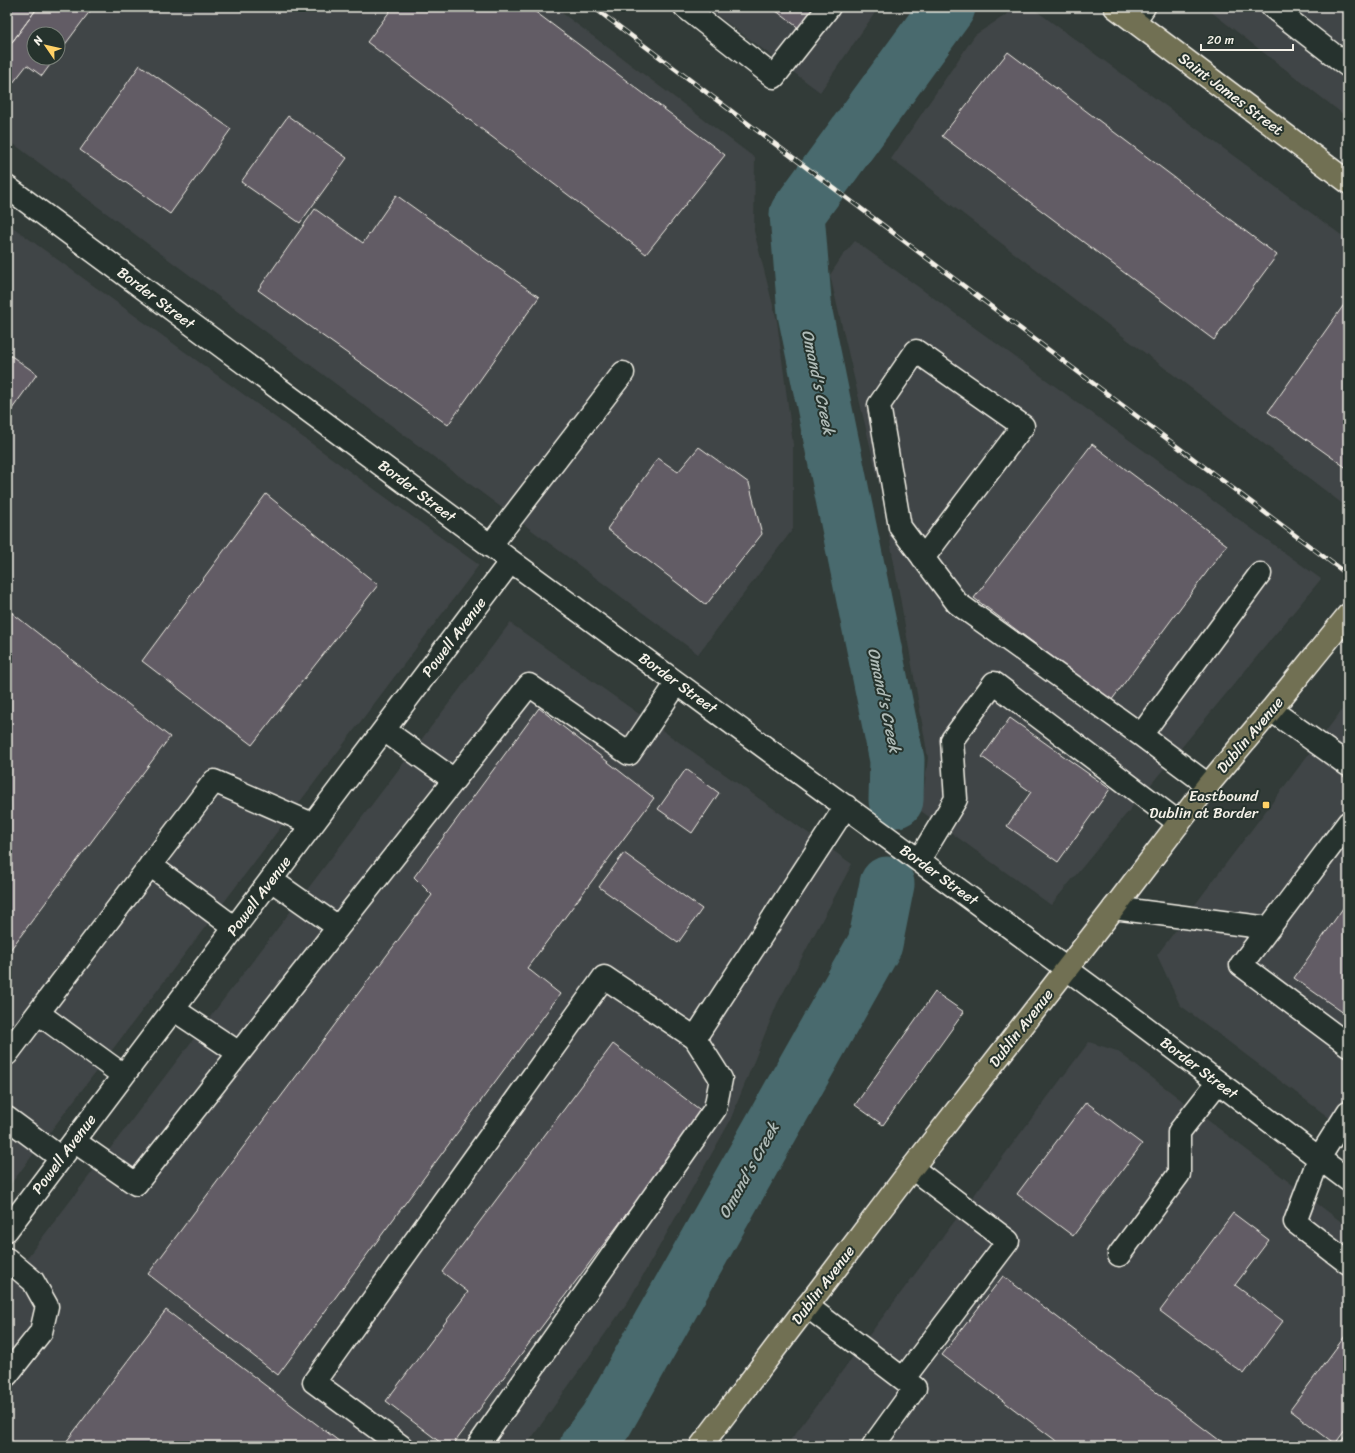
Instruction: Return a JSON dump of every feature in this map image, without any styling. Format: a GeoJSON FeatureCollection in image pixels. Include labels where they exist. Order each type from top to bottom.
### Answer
{"type":"FeatureCollection","features":[{"type":"Feature","properties":{"kind":"main road","name":"Saint James Street"},"geometry":{"type":"LineString","coordinates":[[1115,7],[1139,14],[1348,182]]}},
{"type":"Feature","properties":{"kind":"main road","name":"Dublin Avenue"},"geometry":{"type":"LineString","coordinates":[[708,1444],[807,1306],[912,1168],[1208,785],[1348,615]]}},
{"type":"Feature","properties":{"kind":"street"},"geometry":{"type":"LineString","coordinates":[[685,7],[774,77],[828,7]]}},
{"type":"Feature","properties":{"kind":"street"},"geometry":{"type":"LineString","coordinates":[[1272,7],[1348,66]]}},
{"type":"Feature","properties":{"kind":"street","name":"Border Street"},"geometry":{"type":"LineString","coordinates":[[7,187],[490,546],[1067,969],[1348,1180]]}},
{"type":"Feature","properties":{"kind":"street"},"geometry":{"type":"LineString","coordinates":[[923,558],[1023,426],[916,351],[879,405],[900,527],[923,558],[957,603],[1208,785]]}},
{"type":"Feature","properties":{"kind":"street"},"geometry":{"type":"LineString","coordinates":[[490,546],[623,373]]}},
{"type":"Feature","properties":{"kind":"street","name":"Powell Avenue"},"geometry":{"type":"LineString","coordinates":[[7,1230],[511,561]]}},
{"type":"Feature","properties":{"kind":"street"},"geometry":{"type":"LineString","coordinates":[[1141,735],[1260,574]]}},
{"type":"Feature","properties":{"kind":"street"},"geometry":{"type":"LineString","coordinates":[[74,1141],[136,1184],[529,685],[629,754],[678,683]]}},
{"type":"Feature","properties":{"kind":"street"},"geometry":{"type":"LineString","coordinates":[[919,860],[956,799],[952,740],[994,683],[1179,823]]}},
{"type":"Feature","properties":{"kind":"street"},"geometry":{"type":"LineString","coordinates":[[1271,710],[1348,765]]}},
{"type":"Feature","properties":{"kind":"street"},"geometry":{"type":"LineString","coordinates":[[384,730],[454,780]]}},
{"type":"Feature","properties":{"kind":"street"},"geometry":{"type":"LineString","coordinates":[[7,1054],[214,781],[312,824]]}},
{"type":"Feature","properties":{"kind":"street"},"geometry":{"type":"LineString","coordinates":[[695,1038],[846,806]]}},
{"type":"Feature","properties":{"kind":"street"},"geometry":{"type":"LineString","coordinates":[[1348,823],[1241,965],[1348,1045]]}},
{"type":"Feature","properties":{"kind":"street"},"geometry":{"type":"LineString","coordinates":[[150,865],[235,928]]}},
{"type":"Feature","properties":{"kind":"street"},"geometry":{"type":"LineString","coordinates":[[271,880],[338,927]]}},
{"type":"Feature","properties":{"kind":"street"},"geometry":{"type":"LineString","coordinates":[[1114,908],[1269,928]]}},
{"type":"Feature","properties":{"kind":"street"},"geometry":{"type":"LineString","coordinates":[[401,1446],[314,1382],[604,977],[695,1038],[721,1079],[715,1109],[478,1446]]}},
{"type":"Feature","properties":{"kind":"street"},"geometry":{"type":"LineString","coordinates":[[173,1009],[239,1053]]}},
{"type":"Feature","properties":{"kind":"street"},"geometry":{"type":"LineString","coordinates":[[38,1013],[123,1075]]}},
{"type":"Feature","properties":{"kind":"street"},"geometry":{"type":"LineString","coordinates":[[1119,1254],[1179,1174],[1179,1132],[1218,1082]]}},
{"type":"Feature","properties":{"kind":"street"},"geometry":{"type":"LineString","coordinates":[[1348,1112],[1319,1158],[1295,1222],[1348,1263]]}},
{"type":"Feature","properties":{"kind":"street"},"geometry":{"type":"LineString","coordinates":[[7,1118],[61,1158]]}},
{"type":"Feature","properties":{"kind":"street"},"geometry":{"type":"LineString","coordinates":[[904,1378],[1008,1241],[912,1168]]}},
{"type":"Feature","properties":{"kind":"street"},"geometry":{"type":"LineString","coordinates":[[7,1259],[33,1281],[47,1306],[41,1332],[7,1375]]}},
{"type":"Feature","properties":{"kind":"street"},"geometry":{"type":"LineString","coordinates":[[807,1306],[904,1378],[915,1388],[873,1446]]}},
{"type":"Feature","properties":{"kind":"shaded area"},"geometry":{"type":"Polygon","coordinates":[[[7,7],[554,7],[755,158],[754,231],[777,321],[793,444],[793,529],[698,654],[7,139],[7,7]]]}},
{"type":"Feature","properties":{"kind":"shaded area"},"geometry":{"type":"Polygon","coordinates":[[[706,7],[879,7],[820,92],[706,7]]]}},
{"type":"Feature","properties":{"kind":"shaded area"},"geometry":{"type":"Polygon","coordinates":[[[1018,7],[1031,7],[1348,240],[1348,508],[891,159],[975,35],[1018,7]]]}},
{"type":"Feature","properties":{"kind":"shaded area"},"geometry":{"type":"Polygon","coordinates":[[[1205,7],[1348,7],[1348,118],[1205,7]]]}},
{"type":"Feature","properties":{"kind":"shaded area"},"geometry":{"type":"Polygon","coordinates":[[[7,223],[479,565],[7,1189],[7,223]]]}},
{"type":"Feature","properties":{"kind":"shaded area"},"geometry":{"type":"Polygon","coordinates":[[[855,241],[1321,579],[1051,905],[921,811],[928,758],[883,501],[830,275],[843,255],[855,241]]]}},
{"type":"Feature","properties":{"kind":"shaded area"},"geometry":{"type":"Polygon","coordinates":[[[510,623],[852,864],[777,1004],[729,1123],[629,1300],[526,1446],[7,1446],[7,1284],[510,623]]]}},
{"type":"Feature","properties":{"kind":"shaded area"},"geometry":{"type":"Polygon","coordinates":[[[1348,702],[1348,1132],[1180,1005],[1157,955],[1348,702]]]}},
{"type":"Feature","properties":{"kind":"shaded area"},"geometry":{"type":"Polygon","coordinates":[[[1089,1042],[1117,1051],[1348,1227],[1348,1446],[786,1446],[1089,1042]]]}},
{"type":"Feature","properties":{"kind":"building"},"geometry":{"type":"Polygon","coordinates":[[[7,7],[38,7],[7,49],[7,7]]]}},
{"type":"Feature","properties":{"kind":"building"},"geometry":{"type":"Polygon","coordinates":[[[38,7],[93,7],[66,43],[66,26],[26,26],[26,66],[9,88],[7,86],[7,49],[38,7]]]}},
{"type":"Feature","properties":{"kind":"building"},"geometry":{"type":"Polygon","coordinates":[[[393,7],[529,7],[725,155],[646,254],[367,42],[393,7]]]}},
{"type":"Feature","properties":{"kind":"building"},"geometry":{"type":"Polygon","coordinates":[[[771,7],[817,7],[800,29],[771,7]]]}},
{"type":"Feature","properties":{"kind":"building"},"geometry":{"type":"Polygon","coordinates":[[[1008,52],[1277,255],[1214,340],[942,136],[1008,52]]]}},
{"type":"Feature","properties":{"kind":"building"},"geometry":{"type":"Polygon","coordinates":[[[140,65],[231,129],[170,214],[80,150],[140,65]]]}},
{"type":"Feature","properties":{"kind":"building"},"geometry":{"type":"Polygon","coordinates":[[[28,66],[49,66],[42,76],[28,66]]]}},
{"type":"Feature","properties":{"kind":"building"},"geometry":{"type":"Polygon","coordinates":[[[288,116],[347,158],[300,223],[241,182],[288,116]]]}},
{"type":"Feature","properties":{"kind":"building"},"geometry":{"type":"Polygon","coordinates":[[[396,195],[539,297],[448,425],[258,290],[315,209],[363,243],[396,195]]]}},
{"type":"Feature","properties":{"kind":"building"},"geometry":{"type":"Polygon","coordinates":[[[1348,299],[1348,469],[1268,412],[1348,299]]]}},
{"type":"Feature","properties":{"kind":"building"},"geometry":{"type":"Polygon","coordinates":[[[7,353],[37,374],[7,416],[7,353]]]}},
{"type":"Feature","properties":{"kind":"building"},"geometry":{"type":"Polygon","coordinates":[[[1092,444],[1227,545],[1111,701],[974,598],[1092,444]]]}},
{"type":"Feature","properties":{"kind":"building"},"geometry":{"type":"Polygon","coordinates":[[[699,447],[749,483],[762,534],[706,605],[607,529],[658,458],[678,472],[699,447]]]}},
{"type":"Feature","properties":{"kind":"building"},"geometry":{"type":"Polygon","coordinates":[[[266,494],[378,585],[252,745],[142,661],[266,494]]]}},
{"type":"Feature","properties":{"kind":"building"},"geometry":{"type":"Polygon","coordinates":[[[7,609],[170,737],[7,954],[7,609]]]}},
{"type":"Feature","properties":{"kind":"building"},"geometry":{"type":"Polygon","coordinates":[[[539,708],[654,798],[527,968],[560,994],[278,1375],[148,1274],[432,895],[414,877],[539,708]]]}},
{"type":"Feature","properties":{"kind":"building"},"geometry":{"type":"Polygon","coordinates":[[[1010,718],[1110,789],[1058,862],[1007,826],[1031,792],[982,757],[1010,718]]]}},
{"type":"Feature","properties":{"kind":"building"},"geometry":{"type":"Polygon","coordinates":[[[686,769],[719,793],[692,833],[658,809],[686,769]]]}},
{"type":"Feature","properties":{"kind":"building"},"geometry":{"type":"Polygon","coordinates":[[[624,853],[702,909],[678,943],[599,887],[624,853]]]}},
{"type":"Feature","properties":{"kind":"building"},"geometry":{"type":"Polygon","coordinates":[[[1348,901],[1348,1016],[1294,978],[1348,901]]]}},
{"type":"Feature","properties":{"kind":"building"},"geometry":{"type":"Polygon","coordinates":[[[935,992],[964,1012],[883,1125],[855,1105],[935,992]]]}},
{"type":"Feature","properties":{"kind":"building"},"geometry":{"type":"Polygon","coordinates":[[[613,1044],[703,1112],[452,1446],[445,1446],[386,1401],[468,1292],[442,1272],[613,1044]]]}},
{"type":"Feature","properties":{"kind":"building"},"geometry":{"type":"Polygon","coordinates":[[[1086,1102],[1142,1144],[1073,1236],[1017,1194],[1086,1102]]]}},
{"type":"Feature","properties":{"kind":"building"},"geometry":{"type":"Polygon","coordinates":[[[1233,1213],[1269,1240],[1235,1285],[1283,1321],[1244,1374],[1160,1311],[1233,1213]]]}},
{"type":"Feature","properties":{"kind":"building"},"geometry":{"type":"Polygon","coordinates":[[[1003,1276],[1227,1446],[1063,1446],[942,1355],[1003,1276]]]}},
{"type":"Feature","properties":{"kind":"building"},"geometry":{"type":"Polygon","coordinates":[[[166,1310],[344,1445],[344,1446],[63,1446],[166,1310]]]}},
{"type":"Feature","properties":{"kind":"building"},"geometry":{"type":"Polygon","coordinates":[[[1348,1332],[1348,1426],[1335,1444],[1290,1410],[1348,1332]]]}},
{"type":"Feature","properties":{"kind":"building"},"geometry":{"type":"Polygon","coordinates":[[[1348,1432],[1348,1446],[1338,1446],[1348,1432]]]}},
{"type":"Feature","properties":{"kind":"waterway","name":"Omand's Creek"},"geometry":{"type":"LineString","coordinates":[[896,800],[897,760],[805,313],[797,214],[948,7]]}},
{"type":"Feature","properties":{"kind":"waterway","name":"Omand's Creek"},"geometry":{"type":"LineString","coordinates":[[587,1446],[606,1421],[875,944],[887,884]]}},
{"type":"Feature","properties":{"kind":"railway"},"geometry":{"type":"LineString","coordinates":[[593,7],[1348,575]]}},
{"type":"Feature","properties":{"kind":"place","name":"Eastbound Dublin at Border"},"geometry":{"type":"Point","coordinates":[1266,805]}}]}
